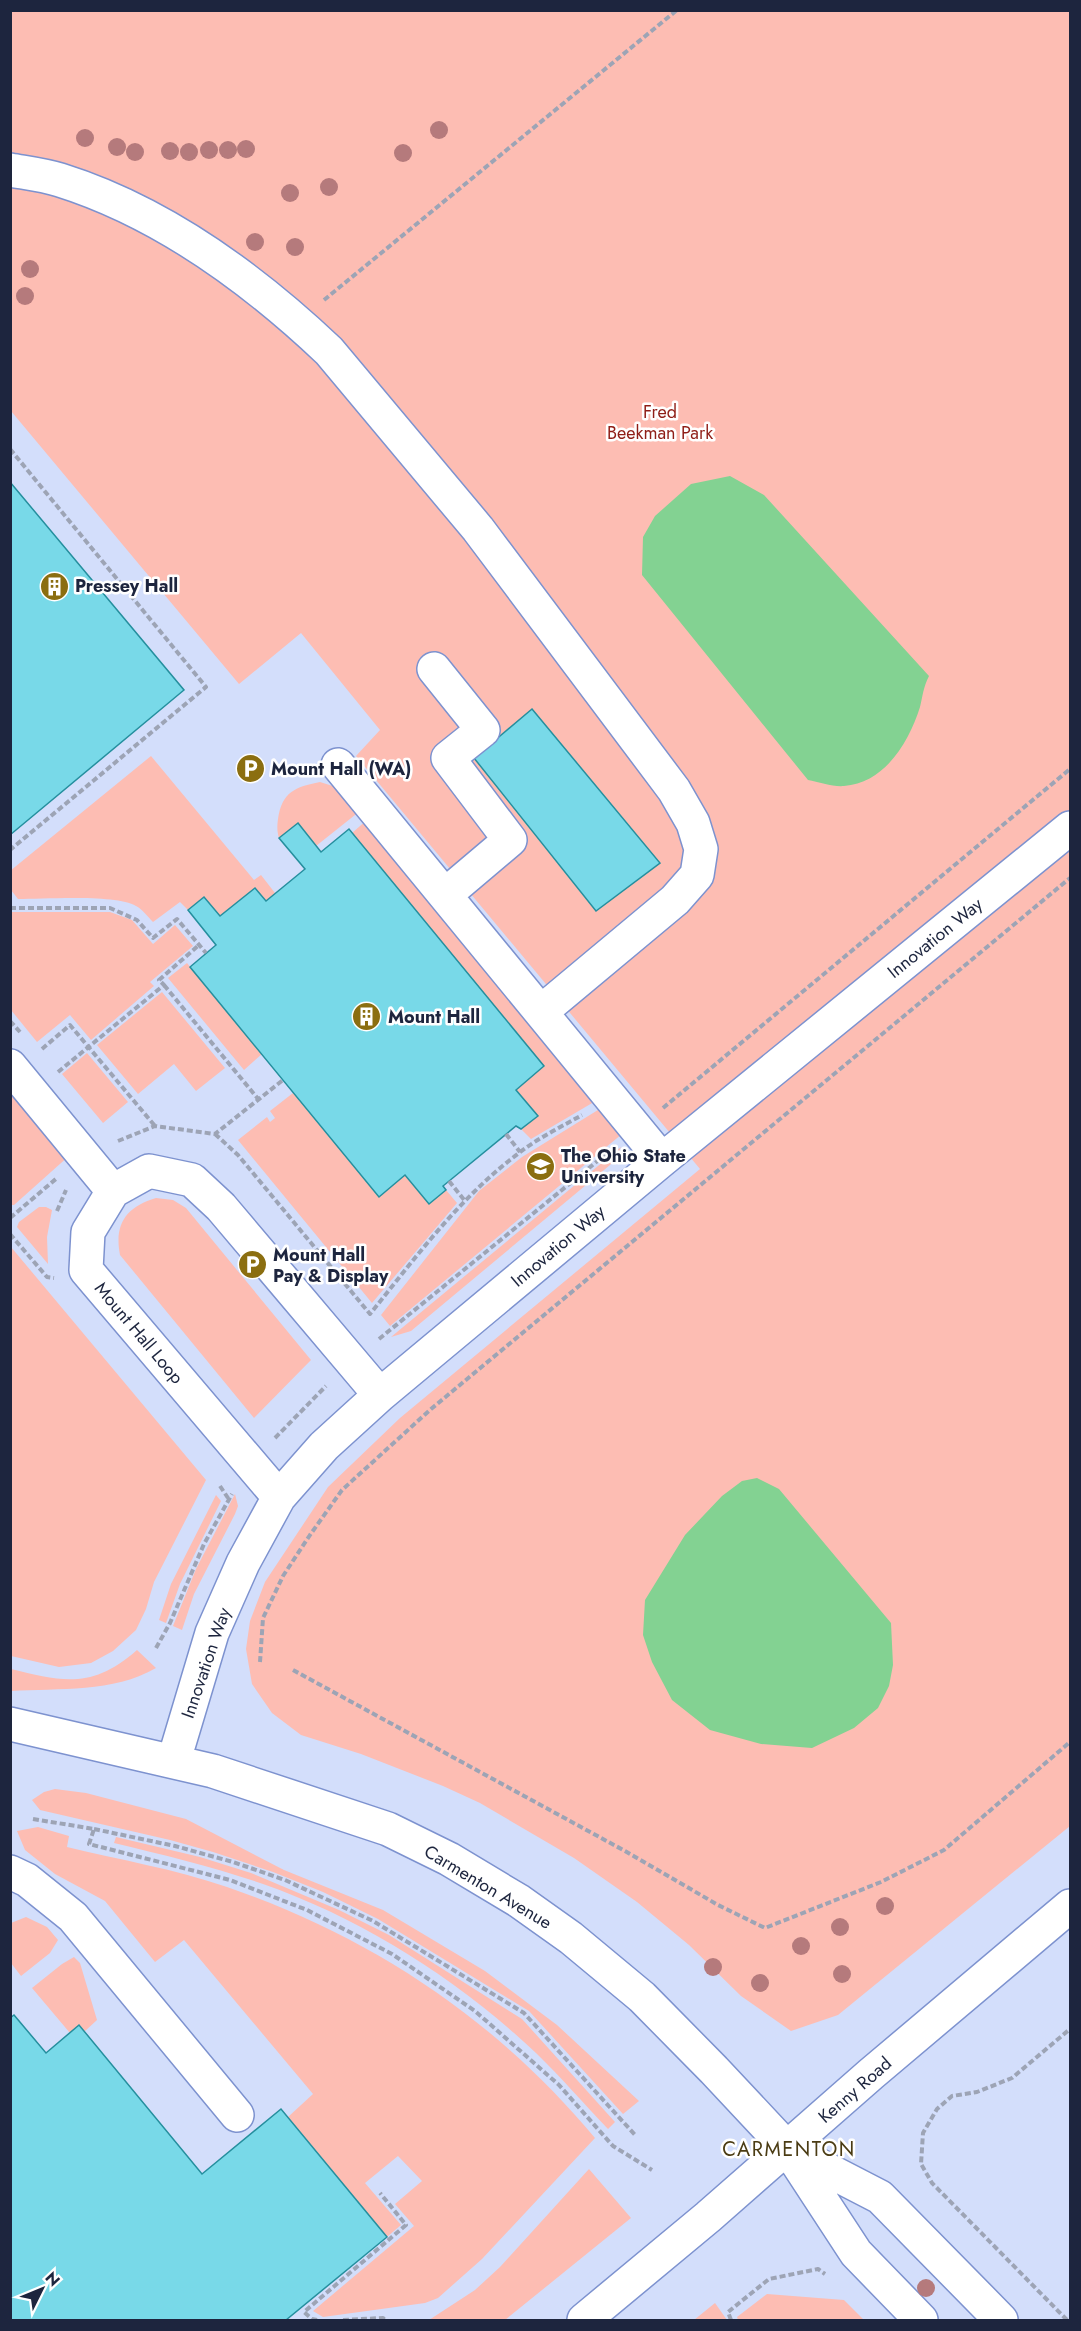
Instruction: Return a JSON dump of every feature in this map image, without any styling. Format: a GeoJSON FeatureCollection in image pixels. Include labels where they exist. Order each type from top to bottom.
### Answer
{"type":"FeatureCollection","features":[{"type":"Feature","properties":{"kind":"street"},"geometry":{"type":"LineString","coordinates":[[10,170],[58,179],[111,199],[185,238],[302,326],[344,369],[478,529],[674,790],[693,823],[701,849],[697,875],[675,900],[542,1011]]}},
{"type":"Feature","properties":{"kind":"street"},"geometry":{"type":"LineString","coordinates":[[434,669],[483,730],[448,758],[510,840],[445,895]]}},
{"type":"Feature","properties":{"kind":"street"},"geometry":{"type":"LineString","coordinates":[[338,765],[662,1160]]}},
{"type":"Feature","properties":{"kind":"street","name":"Innovation Way"},"geometry":{"type":"LineString","coordinates":[[174,1760],[212,1634],[243,1563],[279,1497],[324,1446],[380,1395],[662,1160],[1071,828]]}},
{"type":"Feature","properties":{"kind":"street"},"geometry":{"type":"LineString","coordinates":[[24,1052],[33,1094],[113,1191]]}},
{"type":"Feature","properties":{"kind":"street","name":"Mount Hall Loop"},"geometry":{"type":"LineString","coordinates":[[279,1497],[86,1270],[88,1232],[113,1191],[149,1171],[192,1180],[221,1207],[380,1395]]}},
{"type":"Feature","properties":{"kind":"street","name":"Carmenton Avenue"},"geometry":{"type":"LineString","coordinates":[[10,1724],[174,1760],[213,1771],[388,1829],[449,1859],[519,1901],[571,1938],[642,1997],[788,2149]]}},
{"type":"Feature","properties":{"kind":"street"},"geometry":{"type":"LineString","coordinates":[[10,1872],[27,1880],[73,1917],[237,2115]]}},
{"type":"Feature","properties":{"kind":"street","name":"Kenny Road"},"geometry":{"type":"LineString","coordinates":[[584,2320],[788,2149],[871,2074],[1071,1906]]}},
{"type":"Feature","properties":{"kind":"street"},"geometry":{"type":"LineString","coordinates":[[788,2149],[856,2253],[921,2320]]}},
{"type":"Feature","properties":{"kind":"street"},"geometry":{"type":"LineString","coordinates":[[788,2149],[880,2197],[1001,2320]]}},
{"type":"Feature","properties":{"kind":"path"},"geometry":{"type":"LineString","coordinates":[[322,302],[677,10]]}},
{"type":"Feature","properties":{"kind":"path"},"geometry":{"type":"LineString","coordinates":[[10,449],[206,687],[10,850]]}},
{"type":"Feature","properties":{"kind":"path"},"geometry":{"type":"LineString","coordinates":[[672,1100],[1071,769]]}},
{"type":"Feature","properties":{"kind":"path"},"geometry":{"type":"LineString","coordinates":[[260,1662],[263,1618],[274,1593],[310,1535],[342,1490],[364,1468],[431,1408],[1071,878]]}},
{"type":"Feature","properties":{"kind":"path"},"geometry":{"type":"LineString","coordinates":[[10,908],[110,908],[136,920],[153,938],[177,919],[206,953]]}},
{"type":"Feature","properties":{"kind":"path"},"geometry":{"type":"LineString","coordinates":[[199,945],[159,980],[259,1100]]}},
{"type":"Feature","properties":{"kind":"path"},"geometry":{"type":"LineString","coordinates":[[33,1094],[164,985]]}},
{"type":"Feature","properties":{"kind":"path"},"geometry":{"type":"LineString","coordinates":[[10,1021],[24,1052],[70,1025],[155,1126]]}},
{"type":"Feature","properties":{"kind":"path"},"geometry":{"type":"LineString","coordinates":[[215,1134],[283,1080]]}},
{"type":"Feature","properties":{"kind":"path"},"geometry":{"type":"LineString","coordinates":[[110,1144],[155,1126],[215,1134],[237,1155],[370,1314],[465,1201],[520,1152],[590,1110]]}},
{"type":"Feature","properties":{"kind":"path"},"geometry":{"type":"LineString","coordinates":[[506,1134],[520,1152]]}},
{"type":"Feature","properties":{"kind":"path"},"geometry":{"type":"LineString","coordinates":[[386,1333],[620,1143]]}},
{"type":"Feature","properties":{"kind":"path"},"geometry":{"type":"LineString","coordinates":[[449,1181],[465,1201]]}},
{"type":"Feature","properties":{"kind":"path"},"geometry":{"type":"LineString","coordinates":[[10,1234],[47,1277],[58,1279]]}},
{"type":"Feature","properties":{"kind":"path"},"geometry":{"type":"LineString","coordinates":[[280,1433],[323,1389]]}},
{"type":"Feature","properties":{"kind":"path"},"geometry":{"type":"LineString","coordinates":[[156,1648],[170,1623],[204,1544],[228,1498]]}},
{"type":"Feature","properties":{"kind":"path"},"geometry":{"type":"LineString","coordinates":[[293,1670],[625,1851],[718,1905],[765,1928],[881,1882],[944,1850],[1071,1742]]}},
{"type":"Feature","properties":{"kind":"path"},"geometry":{"type":"LineString","coordinates":[[33,1819],[176,1846],[233,1862],[285,1880],[373,1920],[524,2013],[636,2136]]}},
{"type":"Feature","properties":{"kind":"path"},"geometry":{"type":"LineString","coordinates":[[94,1829],[89,1844],[230,1880],[307,1910],[392,1954],[475,2011],[559,2085],[614,2146],[652,2170]]}},
{"type":"Feature","properties":{"kind":"path"},"geometry":{"type":"LineString","coordinates":[[1067,2320],[932,2183],[921,2164],[923,2133],[938,2109],[952,2096],[977,2092],[1012,2078],[1071,2029]]}},
{"type":"Feature","properties":{"kind":"path"},"geometry":{"type":"LineString","coordinates":[[317,2320],[304,2312],[406,2225],[380,2193]]}},
{"type":"Feature","properties":{"kind":"path"},"geometry":{"type":"LineString","coordinates":[[731,2320],[728,2312],[769,2279],[818,2269],[829,2277]]}},
{"type":"Feature","properties":{"kind":"path"},"geometry":{"type":"LineString","coordinates":[[343,2320],[383,2318],[385,2320]]}},
{"type":"Feature","properties":{"kind":"shaded area","name":"The Ohio State University"},"geometry":{"type":"Polygon","coordinates":[[[11,11],[1070,11],[1070,2320],[11,2320],[11,11]]]}},
{"type":"Feature","properties":{"kind":"shaded area"},"geometry":{"type":"Polygon","coordinates":[[[730,476],[764,495],[929,676],[920,707],[902,747],[883,769],[859,783],[840,786],[808,780],[642,575],[643,537],[655,516],[691,484],[730,476]]]}},
{"type":"Feature","properties":{"kind":"shaded area"},"geometry":{"type":"Polygon","coordinates":[[[757,1478],[779,1489],[891,1623],[893,1665],[889,1686],[878,1708],[854,1728],[812,1748],[761,1744],[710,1730],[672,1700],[652,1662],[643,1635],[645,1600],[685,1535],[722,1496],[742,1481],[757,1478]]]}},
{"type":"Feature","properties":{"kind":"green space","name":"Fred Beekman Park"},"geometry":{"type":"Polygon","coordinates":[[[11,11],[1070,11],[1070,1826],[838,2015],[791,2031],[741,1996],[689,1945],[637,1902],[574,1858],[480,1803],[443,1786],[361,1754],[301,1735],[272,1713],[252,1684],[246,1649],[250,1621],[265,1582],[328,1487],[400,1418],[700,1169],[356,756],[380,730],[301,633],[239,684],[11,411],[11,11]]]}},
{"type":"Feature","properties":{"kind":"green space"},"geometry":{"type":"Polygon","coordinates":[[[151,756],[254,880],[261,875],[275,893],[266,901],[255,888],[220,916],[204,897],[188,910],[180,902],[153,922],[143,911],[126,902],[80,898],[18,899],[11,890],[10,871],[151,756]]]}},
{"type":"Feature","properties":{"kind":"green space"},"geometry":{"type":"Polygon","coordinates":[[[320,782],[339,788],[360,811],[316,846],[298,824],[279,838],[278,819],[286,797],[303,786],[320,782]]]}},
{"type":"Feature","properties":{"kind":"green space"},"geometry":{"type":"Polygon","coordinates":[[[368,819],[599,1099],[531,1139],[521,1129],[537,1116],[516,1090],[544,1066],[352,833],[368,819]]]}},
{"type":"Feature","properties":{"kind":"green space"},"geometry":{"type":"Polygon","coordinates":[[[10,912],[110,912],[132,920],[153,944],[175,925],[193,946],[150,982],[154,986],[91,1040],[70,1015],[37,1042],[11,1010],[10,912]]]}},
{"type":"Feature","properties":{"kind":"green space"},"geometry":{"type":"Polygon","coordinates":[[[187,963],[262,1054],[244,1070],[168,978],[187,963]]]}},
{"type":"Feature","properties":{"kind":"green space"},"geometry":{"type":"Polygon","coordinates":[[[162,992],[225,1068],[196,1091],[174,1064],[138,1094],[97,1045],[162,992]]]}},
{"type":"Feature","properties":{"kind":"green space"},"geometry":{"type":"Polygon","coordinates":[[[87,1053],[128,1102],[103,1123],[62,1074],[87,1053]]]}},
{"type":"Feature","properties":{"kind":"green space"},"geometry":{"type":"Polygon","coordinates":[[[10,1083],[70,1155],[14,1205],[11,1205],[10,1083]]]}},
{"type":"Feature","properties":{"kind":"green space"},"geometry":{"type":"Polygon","coordinates":[[[293,1093],[379,1197],[405,1175],[429,1204],[446,1190],[457,1203],[372,1303],[238,1140],[267,1117],[270,1122],[275,1118],[270,1111],[293,1093]]]}},
{"type":"Feature","properties":{"kind":"green space"},"geometry":{"type":"Polygon","coordinates":[[[606,1105],[622,1134],[390,1326],[381,1315],[479,1191],[522,1157],[606,1105]]]}},
{"type":"Feature","properties":{"kind":"green space"},"geometry":{"type":"Polygon","coordinates":[[[621,1147],[610,1165],[411,1331],[391,1337],[621,1147]]]}},
{"type":"Feature","properties":{"kind":"green space"},"geometry":{"type":"Polygon","coordinates":[[[156,1198],[173,1200],[186,1208],[311,1360],[254,1418],[120,1255],[119,1234],[124,1218],[137,1206],[156,1198]]]}},
{"type":"Feature","properties":{"kind":"green space"},"geometry":{"type":"Polygon","coordinates":[[[39,1207],[52,1210],[47,1237],[48,1264],[17,1227],[19,1222],[39,1207]]]}},
{"type":"Feature","properties":{"kind":"green space"},"geometry":{"type":"Polygon","coordinates":[[[11,1247],[206,1480],[154,1582],[146,1609],[136,1630],[113,1651],[91,1663],[59,1667],[11,1656],[11,1247]]]}},
{"type":"Feature","properties":{"kind":"green space"},"geometry":{"type":"Polygon","coordinates":[[[235,1494],[238,1506],[235,1514],[194,1594],[182,1630],[173,1626],[196,1569],[235,1494]]]}},
{"type":"Feature","properties":{"kind":"green space"},"geometry":{"type":"Polygon","coordinates":[[[216,1495],[221,1501],[180,1584],[166,1623],[159,1620],[171,1584],[216,1495]]]}},
{"type":"Feature","properties":{"kind":"green space"},"geometry":{"type":"Polygon","coordinates":[[[137,1650],[156,1668],[122,1682],[104,1685],[11,1691],[11,1669],[62,1679],[92,1677],[121,1663],[137,1650]]]}},
{"type":"Feature","properties":{"kind":"green space"},"geometry":{"type":"Polygon","coordinates":[[[55,1789],[86,1793],[186,1819],[284,1870],[383,1910],[485,1971],[557,2025],[639,2101],[623,2114],[529,2011],[378,1919],[323,1892],[213,1852],[40,1810],[32,1800],[44,1792],[55,1789]]]}},
{"type":"Feature","properties":{"kind":"green space"},"geometry":{"type":"Polygon","coordinates":[[[38,1827],[69,1836],[67,1847],[207,1881],[280,1907],[381,1957],[429,1987],[517,2056],[557,2095],[595,2138],[482,2259],[438,2298],[425,2303],[323,2317],[313,2311],[414,2226],[395,2204],[422,2181],[398,2156],[365,2183],[401,2225],[387,2237],[288,2117],[313,2094],[184,1940],[155,1962],[105,1901],[55,1874],[25,1850],[17,1831],[38,1827]]]}},
{"type":"Feature","properties":{"kind":"green space"},"geometry":{"type":"Polygon","coordinates":[[[116,1837],[200,1857],[251,1873],[339,1910],[389,1935],[522,2019],[615,2122],[608,2129],[545,2062],[506,2026],[442,1977],[373,1934],[300,1898],[263,1884],[114,1843],[116,1837]]]}},
{"type":"Feature","properties":{"kind":"green space"},"geometry":{"type":"Polygon","coordinates":[[[26,1917],[47,1927],[58,1940],[50,1953],[21,1976],[11,1963],[11,1923],[26,1917]]]}},
{"type":"Feature","properties":{"kind":"green space"},"geometry":{"type":"Polygon","coordinates":[[[74,1957],[80,1963],[97,2020],[84,2032],[70,2033],[32,1988],[74,1957]]]}},
{"type":"Feature","properties":{"kind":"green space"},"geometry":{"type":"Polygon","coordinates":[[[589,2169],[631,2218],[505,2320],[429,2320],[475,2290],[500,2267],[589,2169]]]}},
{"type":"Feature","properties":{"kind":"green space"},"geometry":{"type":"Polygon","coordinates":[[[767,2294],[844,2300],[864,2320],[738,2320],[737,2317],[767,2294]]]}},
{"type":"Feature","properties":{"kind":"green space"},"geometry":{"type":"Polygon","coordinates":[[[715,2303],[727,2320],[694,2320],[715,2303]]]}},
{"type":"Feature","properties":{"kind":"building","name":"Pressey Hall"},"geometry":{"type":"Polygon","coordinates":[[[10,482],[184,690],[10,835],[10,482]]]}},
{"type":"Feature","properties":{"kind":"building"},"geometry":{"type":"Polygon","coordinates":[[[532,709],[660,863],[596,911],[474,758],[532,709]]]}},
{"type":"Feature","properties":{"kind":"building","name":"Mount Hall"},"geometry":{"type":"Polygon","coordinates":[[[298,823],[321,852],[349,829],[544,1066],[516,1090],[538,1116],[521,1129],[516,1126],[443,1186],[446,1190],[429,1204],[405,1175],[379,1197],[190,967],[216,945],[188,910],[204,897],[220,916],[255,888],[266,901],[305,869],[279,838],[298,823]]]}},
{"type":"Feature","properties":{"kind":"building"},"geometry":{"type":"Polygon","coordinates":[[[14,2015],[46,2053],[79,2025],[202,2174],[281,2109],[387,2237],[286,2320],[10,2320],[10,2018],[14,2015]]]}},
{"type":"Feature","properties":{"kind":"place","name":"Pressey Hall"},"geometry":{"type":"Point","coordinates":[54,586]}},
{"type":"Feature","properties":{"kind":"place","name":"Mount Hall (WA)"},"geometry":{"type":"Point","coordinates":[250,769]}},
{"type":"Feature","properties":{"kind":"place","name":"Mount Hall"},"geometry":{"type":"Point","coordinates":[367,1017]}},
{"type":"Feature","properties":{"kind":"place","name":"The Ohio State University"},"geometry":{"type":"Point","coordinates":[540,1166]}},
{"type":"Feature","properties":{"kind":"place","name":"Mount Hall Pay & Display"},"geometry":{"type":"Point","coordinates":[252,1265]}},
{"type":"Feature","properties":{"kind":"district","name":"CARMENTON"},"geometry":{"type":"Point","coordinates":[789,2149]}}]}
